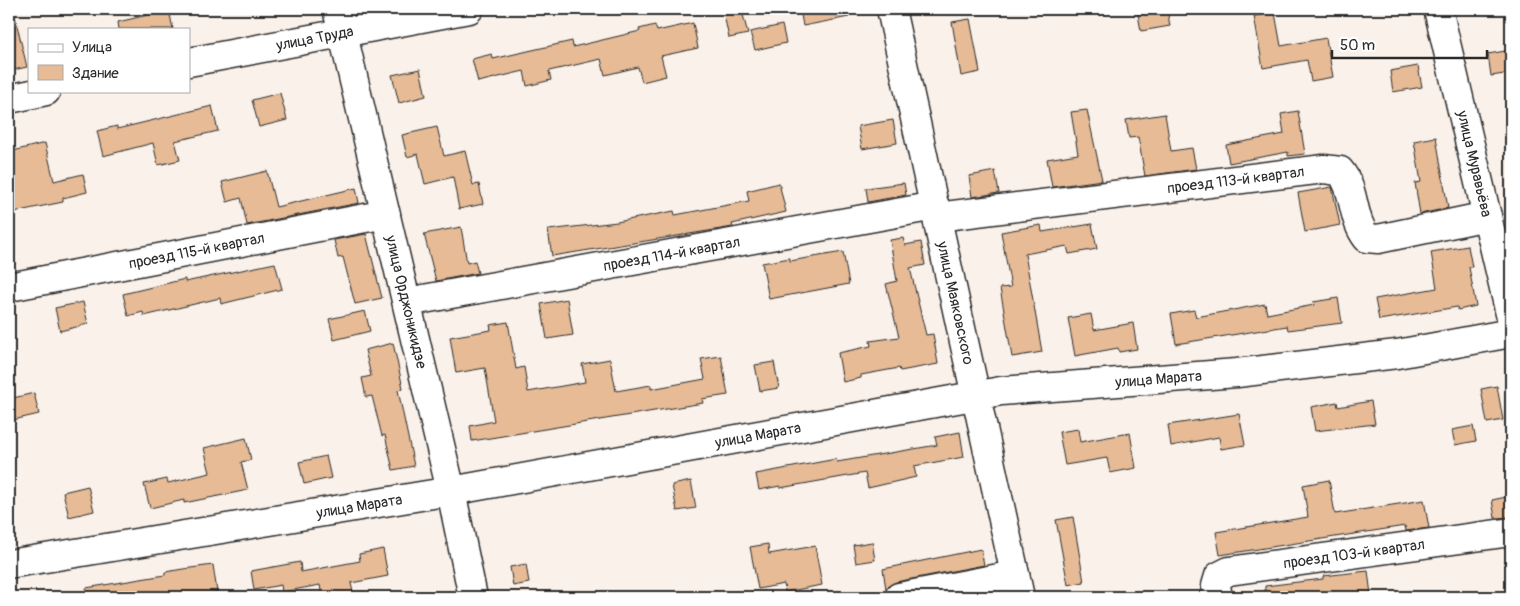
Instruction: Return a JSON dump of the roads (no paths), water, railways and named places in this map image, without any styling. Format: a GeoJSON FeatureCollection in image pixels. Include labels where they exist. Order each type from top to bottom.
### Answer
{"type":"FeatureCollection","features":[{"type":"Feature","properties":{"kind":"street","name":"улица Труда"},"geometry":{"type":"LineString","coordinates":[[190,62],[340,20],[469,9]]}},
{"type":"Feature","properties":{"kind":"street","name":"улица Маяковского"},"geometry":{"type":"LineString","coordinates":[[891,9],[1018,586]]}},
{"type":"Feature","properties":{"kind":"street","name":"улица Муравьёва"},"geometry":{"type":"LineString","coordinates":[[1438,9],[1511,318]]}},
{"type":"Feature","properties":{"kind":"street","name":"улица Орджоникидзе"},"geometry":{"type":"LineString","coordinates":[[340,20],[451,491],[473,597]]}},
{"type":"Feature","properties":{"kind":"street"},"geometry":{"type":"LineString","coordinates":[[9,99],[41,92]]}},
{"type":"Feature","properties":{"kind":"street","name":"проезд 113-й квартал"},"geometry":{"type":"LineString","coordinates":[[936,211],[1324,169],[1340,171],[1347,179],[1359,228],[1367,238],[1378,239],[1487,216]]}},
{"type":"Feature","properties":{"kind":"street","name":"проезд 114-й квартал"},"geometry":{"type":"LineString","coordinates":[[407,302],[936,211]]}},
{"type":"Feature","properties":{"kind":"street","name":"проезд 115-й квартал"},"geometry":{"type":"LineString","coordinates":[[9,287],[386,214]]}},
{"type":"Feature","properties":{"kind":"street","name":"улица Марата"},"geometry":{"type":"LineString","coordinates":[[9,564],[451,491],[1001,391],[1237,373],[1397,354],[1511,333]]}},
{"type":"Feature","properties":{"kind":"street","name":"проезд 103-й квартал"},"geometry":{"type":"LineString","coordinates":[[1218,597],[1216,586],[1219,576],[1229,571],[1511,532]]}},
{"type":"Feature","properties":{"kind":"street"},"geometry":{"type":"LineString","coordinates":[[899,597],[1018,586]]}}]}
